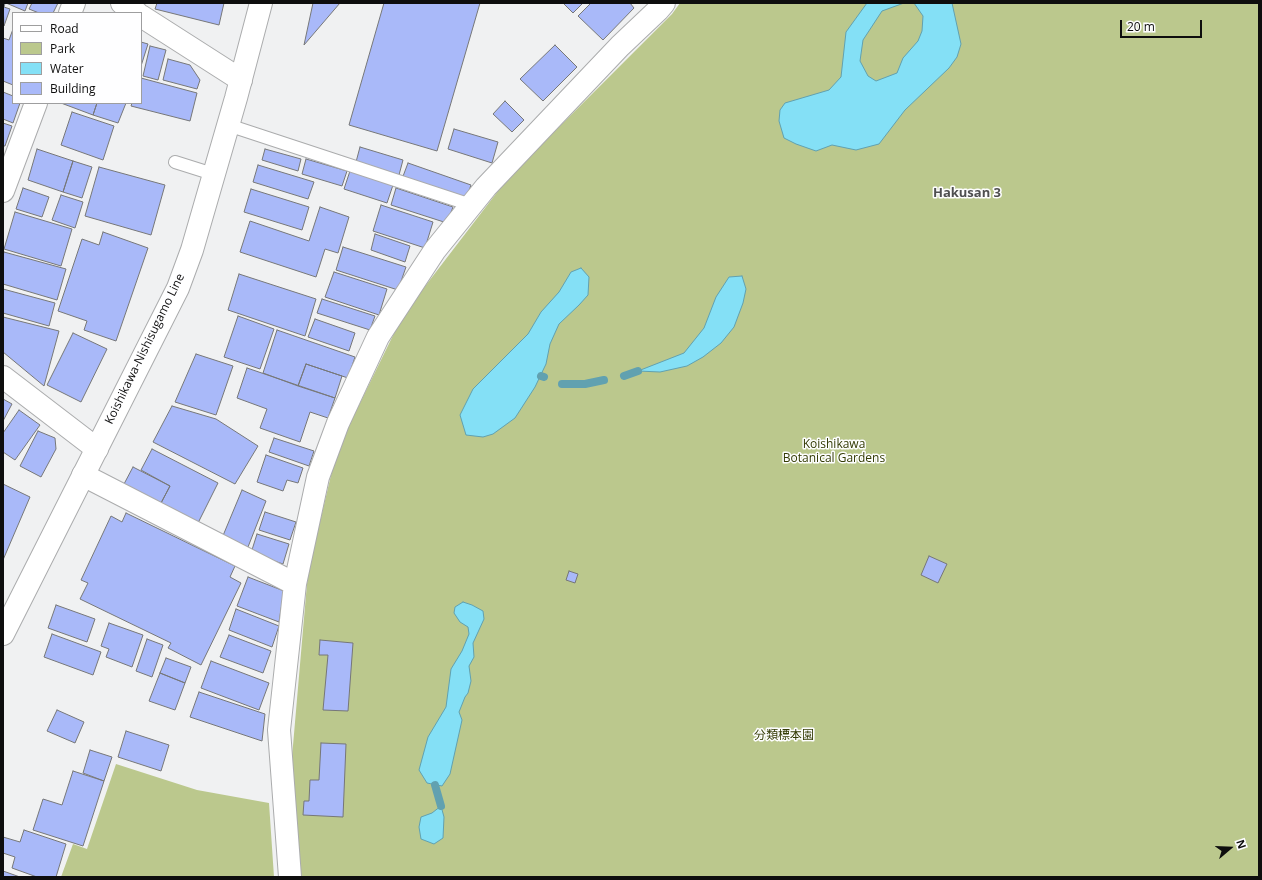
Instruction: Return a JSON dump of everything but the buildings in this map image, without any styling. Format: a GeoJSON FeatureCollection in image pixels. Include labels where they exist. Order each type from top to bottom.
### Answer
{"type":"FeatureCollection","features":[{"type":"Feature","properties":{"kind":"street"},"geometry":{"type":"LineString","coordinates":[[122,3],[136,12]]}},
{"type":"Feature","properties":{"kind":"street","name":"Koishikawa-Nishisugamo Line"},"geometry":{"type":"LineString","coordinates":[[3,634],[178,288],[192,250],[241,80],[261,3]]}},
{"type":"Feature","properties":{"kind":"street"},"geometry":{"type":"LineString","coordinates":[[290,877],[279,730],[295,584],[318,477],[345,408],[378,337],[435,250],[471,205],[615,52],[657,5]]}},
{"type":"Feature","properties":{"kind":"street"},"geometry":{"type":"LineString","coordinates":[[142,17],[241,80]]}},
{"type":"Feature","properties":{"kind":"street"},"geometry":{"type":"LineString","coordinates":[[3,191],[36,104]]}},
{"type":"Feature","properties":{"kind":"street"},"geometry":{"type":"LineString","coordinates":[[3,376],[97,448]]}},
{"type":"Feature","properties":{"kind":"street"},"geometry":{"type":"LineString","coordinates":[[83,475],[295,584]]}},
{"type":"Feature","properties":{"kind":"lane"},"geometry":{"type":"LineString","coordinates":[[228,126],[471,205]]}},
{"type":"Feature","properties":{"kind":"lane"},"geometry":{"type":"LineString","coordinates":[[175,162],[213,174]]}},
{"type":"Feature","properties":{"kind":"green space","name":"Koishikawa Botanical Gardens"},"geometry":{"type":"Polygon","coordinates":[[[680,3],[1259,3],[1259,877],[300,877],[292,757],[308,572],[337,450],[403,315],[508,178],[672,14],[680,3]]]}},
{"type":"Feature","properties":{"kind":"green space"},"geometry":{"type":"Polygon","coordinates":[[[116,764],[197,790],[269,803],[274,877],[61,877],[73,844],[87,849],[116,764]]]}},
{"type":"Feature","properties":{"kind":"water"},"geometry":{"type":"Polygon","coordinates":[[[867,3],[904,3],[882,11],[863,40],[860,61],[868,76],[876,81],[897,73],[903,58],[918,41],[922,31],[923,16],[914,3],[952,3],[961,44],[957,57],[949,68],[905,110],[879,144],[856,150],[832,145],[816,151],[784,138],[779,121],[780,110],[785,103],[829,90],[841,77],[846,32],[867,3]]]}},
{"type":"Feature","properties":{"kind":"water"},"geometry":{"type":"Polygon","coordinates":[[[581,268],[589,277],[588,295],[559,324],[550,344],[546,364],[535,387],[515,418],[493,434],[483,437],[466,435],[460,415],[473,389],[528,334],[541,312],[559,292],[571,272],[581,268]]]}},
{"type":"Feature","properties":{"kind":"water"},"geometry":{"type":"Polygon","coordinates":[[[742,276],[746,289],[743,303],[734,327],[721,343],[703,357],[687,366],[660,372],[638,371],[684,353],[704,328],[716,297],[729,277],[742,276]]]}},
{"type":"Feature","properties":{"kind":"water"},"geometry":{"type":"Polygon","coordinates":[[[463,602],[483,611],[484,619],[473,643],[474,657],[469,666],[471,681],[468,693],[459,712],[462,720],[450,774],[442,786],[427,783],[419,770],[428,737],[446,707],[451,669],[462,651],[469,634],[468,627],[460,622],[454,613],[455,607],[463,602]]]}},
{"type":"Feature","properties":{"kind":"water"},"geometry":{"type":"Polygon","coordinates":[[[441,806],[444,817],[443,838],[434,844],[421,839],[419,827],[421,817],[432,813],[441,806]]]}},
{"type":"Feature","properties":{"kind":"waterway"},"geometry":{"type":"LineString","coordinates":[[624,376],[638,371]]}},
{"type":"Feature","properties":{"kind":"waterway"},"geometry":{"type":"LineString","coordinates":[[562,384],[585,384],[604,380]]}},
{"type":"Feature","properties":{"kind":"waterway"},"geometry":{"type":"LineString","coordinates":[[435,785],[441,806]]}},
{"type":"Feature","properties":{"kind":"district","name":"Hakusan 3"},"geometry":{"type":"Point","coordinates":[967,193]}},
{"type":"Feature","properties":{"kind":"park label","name":"分類標本園"},"geometry":{"type":"Point","coordinates":[784,736]}}]}
